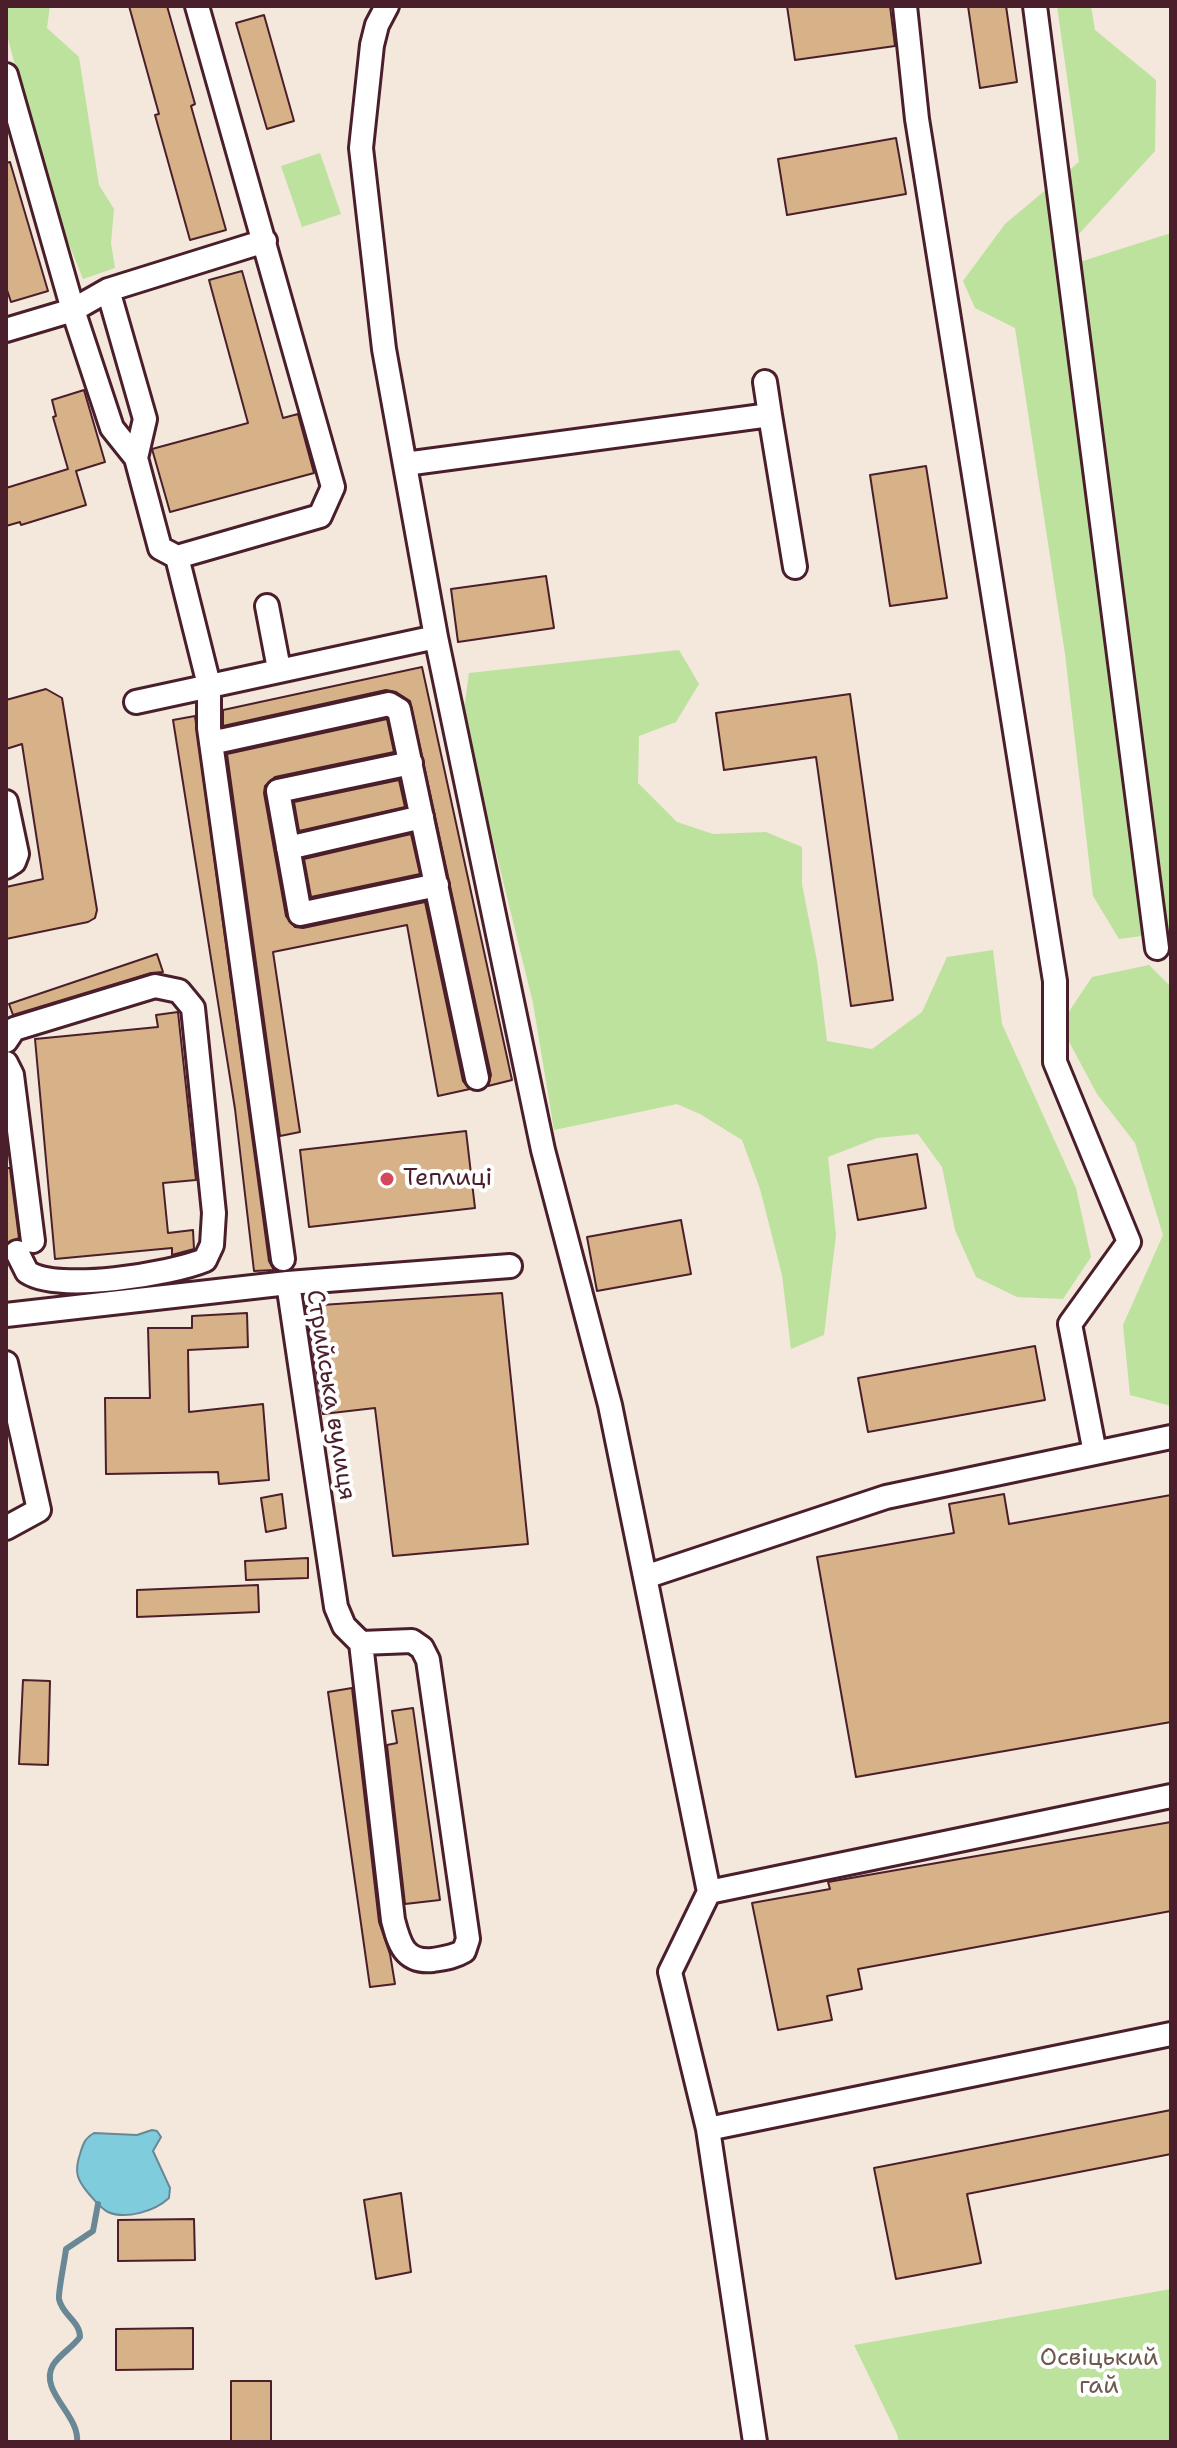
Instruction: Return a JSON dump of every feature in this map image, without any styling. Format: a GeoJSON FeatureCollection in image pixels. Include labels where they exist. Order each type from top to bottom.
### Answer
{"type":"FeatureCollection","features":[{"type":"Feature","properties":{"kind":"street"},"geometry":{"type":"LineString","coordinates":[[6,75],[73,310],[112,428],[136,458],[160,548],[177,557],[320,516],[333,487],[197,6]]}},
{"type":"Feature","properties":{"kind":"street"},"geometry":{"type":"LineString","coordinates":[[387,6],[377,25],[372,45],[361,148],[384,349],[436,637],[543,1150],[610,1405],[709,1892],[670,1972],[708,2129],[755,2442]]}},
{"type":"Feature","properties":{"kind":"street"},"geometry":{"type":"LineString","coordinates":[[905,6],[919,135],[1055,981],[1055,1062],[1129,1242],[1070,1324],[1095,1453]]}},
{"type":"Feature","properties":{"kind":"street"},"geometry":{"type":"LineString","coordinates":[[1035,6],[1157,948]]}},
{"type":"Feature","properties":{"kind":"street"},"geometry":{"type":"LineString","coordinates":[[6,330],[73,310],[108,290],[265,241]]}},
{"type":"Feature","properties":{"kind":"street"},"geometry":{"type":"LineString","coordinates":[[108,290],[145,419],[136,458]]}},
{"type":"Feature","properties":{"kind":"street"},"geometry":{"type":"LineString","coordinates":[[765,382],[795,567]]}},
{"type":"Feature","properties":{"kind":"street"},"geometry":{"type":"LineString","coordinates":[[405,464],[770,415]]}},
{"type":"Feature","properties":{"kind":"street"},"geometry":{"type":"LineString","coordinates":[[177,557],[209,685],[211,743],[283,1259]]}},
{"type":"Feature","properties":{"kind":"street"},"geometry":{"type":"LineString","coordinates":[[267,606],[279,669]]}},
{"type":"Feature","properties":{"kind":"street"},"geometry":{"type":"LineString","coordinates":[[136,702],[436,637]]}},
{"type":"Feature","properties":{"kind":"street"},"geometry":{"type":"LineString","coordinates":[[211,743],[389,704],[399,710],[477,1078]]}},
{"type":"Feature","properties":{"kind":"street"},"geometry":{"type":"LineString","coordinates":[[411,763],[278,791],[300,914],[437,885]]}},
{"type":"Feature","properties":{"kind":"street"},"geometry":{"type":"LineString","coordinates":[[6,802],[17,854],[14,862],[6,867]]}},
{"type":"Feature","properties":{"kind":"street"},"geometry":{"type":"LineString","coordinates":[[288,848],[422,817]]}},
{"type":"Feature","properties":{"kind":"street"},"geometry":{"type":"LineString","coordinates":[[6,1041],[14,1029],[155,986],[179,991],[193,1008],[214,1213],[212,1245],[205,1260],[171,1272],[89,1281],[46,1280],[27,1272],[12,1075],[6,1063]]}},
{"type":"Feature","properties":{"kind":"street"},"geometry":{"type":"LineString","coordinates":[[288,1283],[510,1266]]}},
{"type":"Feature","properties":{"kind":"street","name":"Стрийська вулиця"},"geometry":{"type":"LineString","coordinates":[[6,1315],[288,1283],[336,1607],[344,1626],[361,1643]]}},
{"type":"Feature","properties":{"kind":"street"},"geometry":{"type":"LineString","coordinates":[[6,1363],[39,1510],[6,1528]]}},
{"type":"Feature","properties":{"kind":"street"},"geometry":{"type":"LineString","coordinates":[[645,1577],[886,1497],[1171,1437]]}},
{"type":"Feature","properties":{"kind":"street"},"geometry":{"type":"LineString","coordinates":[[412,1641],[422,1648],[428,1660],[468,1939],[464,1951],[454,1957],[421,1961],[409,1957],[397,1937],[361,1643],[412,1641]]}},
{"type":"Feature","properties":{"kind":"street"},"geometry":{"type":"LineString","coordinates":[[709,1892],[1171,1796]]}},
{"type":"Feature","properties":{"kind":"street"},"geometry":{"type":"LineString","coordinates":[[708,2129],[1171,2034]]}},
{"type":"Feature","properties":{"kind":"green space"},"geometry":{"type":"Polygon","coordinates":[[[6,6],[50,6],[47,28],[79,57],[99,185],[114,209],[111,243],[115,268],[83,279],[49,194],[6,31],[6,6]]]}},
{"type":"Feature","properties":{"kind":"green space"},"geometry":{"type":"Polygon","coordinates":[[[1057,6],[1091,6],[1095,30],[1156,80],[1155,151],[1078,235],[1060,250],[1067,266],[1171,233],[1171,932],[1119,939],[1093,896],[1065,654],[1015,328],[975,308],[963,281],[1005,224],[1079,162],[1057,6]]]}},
{"type":"Feature","properties":{"kind":"green space"},"geometry":{"type":"Polygon","coordinates":[[[320,153],[341,214],[302,227],[281,166],[320,153]]]}},
{"type":"Feature","properties":{"kind":"green space"},"geometry":{"type":"Polygon","coordinates":[[[679,650],[699,684],[676,722],[639,736],[638,783],[677,822],[713,834],[766,832],[802,847],[802,884],[817,961],[827,1041],[872,1049],[922,1012],[947,957],[993,950],[1002,1024],[1076,1188],[1091,1257],[1063,1299],[1017,1297],[976,1277],[955,1230],[942,1167],[918,1134],[877,1138],[828,1157],[836,1235],[824,1335],[791,1349],[782,1275],[760,1189],[742,1140],[677,1104],[554,1130],[533,1003],[490,828],[460,738],[469,673],[679,650]]]}},
{"type":"Feature","properties":{"kind":"green space"},"geometry":{"type":"Polygon","coordinates":[[[1149,965],[1171,987],[1171,1406],[1130,1395],[1123,1325],[1163,1235],[1135,1143],[1097,1094],[1060,1025],[1092,977],[1149,965]]]}},
{"type":"Feature","properties":{"kind":"green space","name":"Освіцький гай"},"geometry":{"type":"Polygon","coordinates":[[[1171,2289],[1171,2442],[899,2442],[854,2345],[1171,2289]]]}},
{"type":"Feature","properties":{"kind":"water"},"geometry":{"type":"Polygon","coordinates":[[[152,2130],[161,2137],[153,2151],[170,2188],[169,2198],[140,2213],[123,2215],[108,2212],[89,2194],[78,2176],[78,2160],[85,2142],[94,2133],[137,2135],[152,2130]]]}},
{"type":"Feature","properties":{"kind":"building"},"geometry":{"type":"Polygon","coordinates":[[[129,6],[167,6],[226,230],[190,240],[129,6]]]}},
{"type":"Feature","properties":{"kind":"building"},"geometry":{"type":"Polygon","coordinates":[[[787,6],[890,6],[895,46],[795,60],[787,6]]]}},
{"type":"Feature","properties":{"kind":"building"},"geometry":{"type":"Polygon","coordinates":[[[968,6],[1006,6],[1017,82],[980,88],[968,6]]]}},
{"type":"Feature","properties":{"kind":"building"},"geometry":{"type":"Polygon","coordinates":[[[264,15],[294,121],[267,129],[236,23],[264,15]]]}},
{"type":"Feature","properties":{"kind":"building"},"geometry":{"type":"Polygon","coordinates":[[[896,138],[906,194],[787,215],[778,159],[896,138]]]}},
{"type":"Feature","properties":{"kind":"building"},"geometry":{"type":"Polygon","coordinates":[[[10,162],[48,291],[11,302],[6,287],[6,163],[10,162]]]}},
{"type":"Feature","properties":{"kind":"building"},"geometry":{"type":"Polygon","coordinates":[[[242,271],[283,418],[298,414],[314,473],[170,512],[152,449],[248,423],[209,280],[242,271]]]}},
{"type":"Feature","properties":{"kind":"building"},"geometry":{"type":"Polygon","coordinates":[[[84,390],[105,462],[76,471],[86,505],[21,525],[20,522],[6,526],[6,488],[68,469],[53,417],[56,416],[52,400],[84,390]]]}},
{"type":"Feature","properties":{"kind":"building"},"geometry":{"type":"Polygon","coordinates":[[[926,466],[947,598],[890,606],[870,475],[926,466]]]}},
{"type":"Feature","properties":{"kind":"building"},"geometry":{"type":"Polygon","coordinates":[[[546,576],[554,628],[458,642],[451,589],[546,576]]]}},
{"type":"Feature","properties":{"kind":"building"},"geometry":{"type":"Polygon","coordinates":[[[422,667],[512,1080],[488,1086],[491,1075],[410,701],[386,690],[223,726],[223,710],[422,667]]]}},
{"type":"Feature","properties":{"kind":"building"},"geometry":{"type":"Polygon","coordinates":[[[46,689],[62,698],[97,910],[95,918],[88,922],[6,939],[6,887],[43,879],[22,744],[6,749],[6,700],[46,689]]]}},
{"type":"Feature","properties":{"kind":"building"},"geometry":{"type":"Polygon","coordinates":[[[850,694],[893,1000],[851,1006],[816,757],[724,770],[716,713],[850,694]]]}},
{"type":"Feature","properties":{"kind":"building"},"geometry":{"type":"Polygon","coordinates":[[[195,716],[269,1261],[274,1270],[254,1271],[235,1109],[173,720],[195,716]]]}},
{"type":"Feature","properties":{"kind":"building"},"geometry":{"type":"Polygon","coordinates":[[[387,719],[394,752],[275,777],[265,786],[286,916],[295,927],[303,928],[425,902],[463,1081],[470,1089],[438,1096],[407,925],[273,952],[300,1132],[280,1136],[227,754],[387,719]]]}},
{"type":"Feature","properties":{"kind":"building"},"geometry":{"type":"Polygon","coordinates":[[[399,780],[405,807],[299,831],[294,802],[399,780]]]}},
{"type":"Feature","properties":{"kind":"building"},"geometry":{"type":"Polygon","coordinates":[[[411,834],[420,874],[311,897],[304,859],[411,834]]]}},
{"type":"Feature","properties":{"kind":"building"},"geometry":{"type":"Polygon","coordinates":[[[157,954],[163,972],[13,1015],[9,1004],[157,954]]]}},
{"type":"Feature","properties":{"kind":"building"},"geometry":{"type":"Polygon","coordinates":[[[178,1012],[196,1180],[163,1183],[168,1233],[193,1230],[194,1249],[172,1255],[172,1248],[55,1259],[35,1039],[158,1027],[156,1015],[178,1012]]]}},
{"type":"Feature","properties":{"kind":"building","name":"Теплиці"},"geometry":{"type":"Polygon","coordinates":[[[466,1131],[475,1208],[309,1227],[300,1150],[466,1131]]]}},
{"type":"Feature","properties":{"kind":"building"},"geometry":{"type":"Polygon","coordinates":[[[917,1154],[926,1208],[858,1220],[848,1165],[917,1154]]]}},
{"type":"Feature","properties":{"kind":"building"},"geometry":{"type":"Polygon","coordinates":[[[6,1168],[10,1168],[19,1238],[6,1244],[6,1168]]]}},
{"type":"Feature","properties":{"kind":"building"},"geometry":{"type":"Polygon","coordinates":[[[681,1220],[691,1274],[597,1291],[587,1237],[681,1220]]]}},
{"type":"Feature","properties":{"kind":"building"},"geometry":{"type":"Polygon","coordinates":[[[502,1293],[528,1544],[393,1556],[375,1408],[323,1414],[306,1306],[502,1293]]]}},
{"type":"Feature","properties":{"kind":"building"},"geometry":{"type":"Polygon","coordinates":[[[247,1313],[248,1347],[188,1350],[189,1412],[263,1404],[269,1480],[219,1484],[218,1472],[106,1474],[105,1398],[150,1398],[148,1328],[192,1328],[192,1316],[247,1313]]]}},
{"type":"Feature","properties":{"kind":"building"},"geometry":{"type":"Polygon","coordinates":[[[1035,1346],[1045,1400],[868,1432],[858,1378],[1035,1346]]]}},
{"type":"Feature","properties":{"kind":"building"},"geometry":{"type":"Polygon","coordinates":[[[282,1494],[286,1528],[266,1532],[261,1498],[282,1494]]]}},
{"type":"Feature","properties":{"kind":"building"},"geometry":{"type":"Polygon","coordinates":[[[1004,1494],[1009,1524],[1171,1495],[1171,1722],[856,1777],[817,1557],[954,1533],[949,1504],[1004,1494]]]}},
{"type":"Feature","properties":{"kind":"building"},"geometry":{"type":"Polygon","coordinates":[[[308,1558],[308,1578],[246,1580],[245,1561],[308,1558]]]}},
{"type":"Feature","properties":{"kind":"building"},"geometry":{"type":"Polygon","coordinates":[[[258,1585],[259,1612],[137,1617],[137,1590],[258,1585]]]}},
{"type":"Feature","properties":{"kind":"building"},"geometry":{"type":"Polygon","coordinates":[[[23,1680],[50,1681],[48,1765],[19,1764],[23,1680]]]}},
{"type":"Feature","properties":{"kind":"building"},"geometry":{"type":"Polygon","coordinates":[[[352,1688],[379,1922],[390,1954],[395,1984],[370,1987],[328,1692],[352,1688]]]}},
{"type":"Feature","properties":{"kind":"building"},"geometry":{"type":"Polygon","coordinates":[[[413,1708],[440,1900],[405,1904],[387,1745],[397,1743],[392,1711],[413,1708]]]}},
{"type":"Feature","properties":{"kind":"building"},"geometry":{"type":"Polygon","coordinates":[[[1171,1822],[1171,1911],[858,1969],[862,1989],[827,1996],[832,2020],[778,2030],[752,1903],[830,1889],[828,1882],[1171,1822]]]}},
{"type":"Feature","properties":{"kind":"building"},"geometry":{"type":"Polygon","coordinates":[[[1171,2110],[1171,2154],[967,2194],[981,2263],[896,2279],[874,2168],[1171,2110]]]}},
{"type":"Feature","properties":{"kind":"building"},"geometry":{"type":"Polygon","coordinates":[[[401,2193],[411,2272],[376,2279],[364,2200],[401,2193]]]}},
{"type":"Feature","properties":{"kind":"building"},"geometry":{"type":"Polygon","coordinates":[[[194,2219],[195,2260],[118,2261],[118,2220],[194,2219]]]}},
{"type":"Feature","properties":{"kind":"building"},"geometry":{"type":"Polygon","coordinates":[[[193,2328],[193,2369],[116,2370],[116,2329],[193,2328]]]}},
{"type":"Feature","properties":{"kind":"building"},"geometry":{"type":"Polygon","coordinates":[[[231,2381],[271,2381],[271,2442],[231,2442],[231,2381]]]}},
{"type":"Feature","properties":{"kind":"waterway"},"geometry":{"type":"LineString","coordinates":[[77,2442],[72,2422],[55,2394],[50,2375],[56,2361],[80,2337],[59,2299],[66,2249],[93,2231],[98,2204]]}},
{"type":"Feature","properties":{"kind":"place","name":"Теплиці"},"geometry":{"type":"Point","coordinates":[387,1179]}}]}
